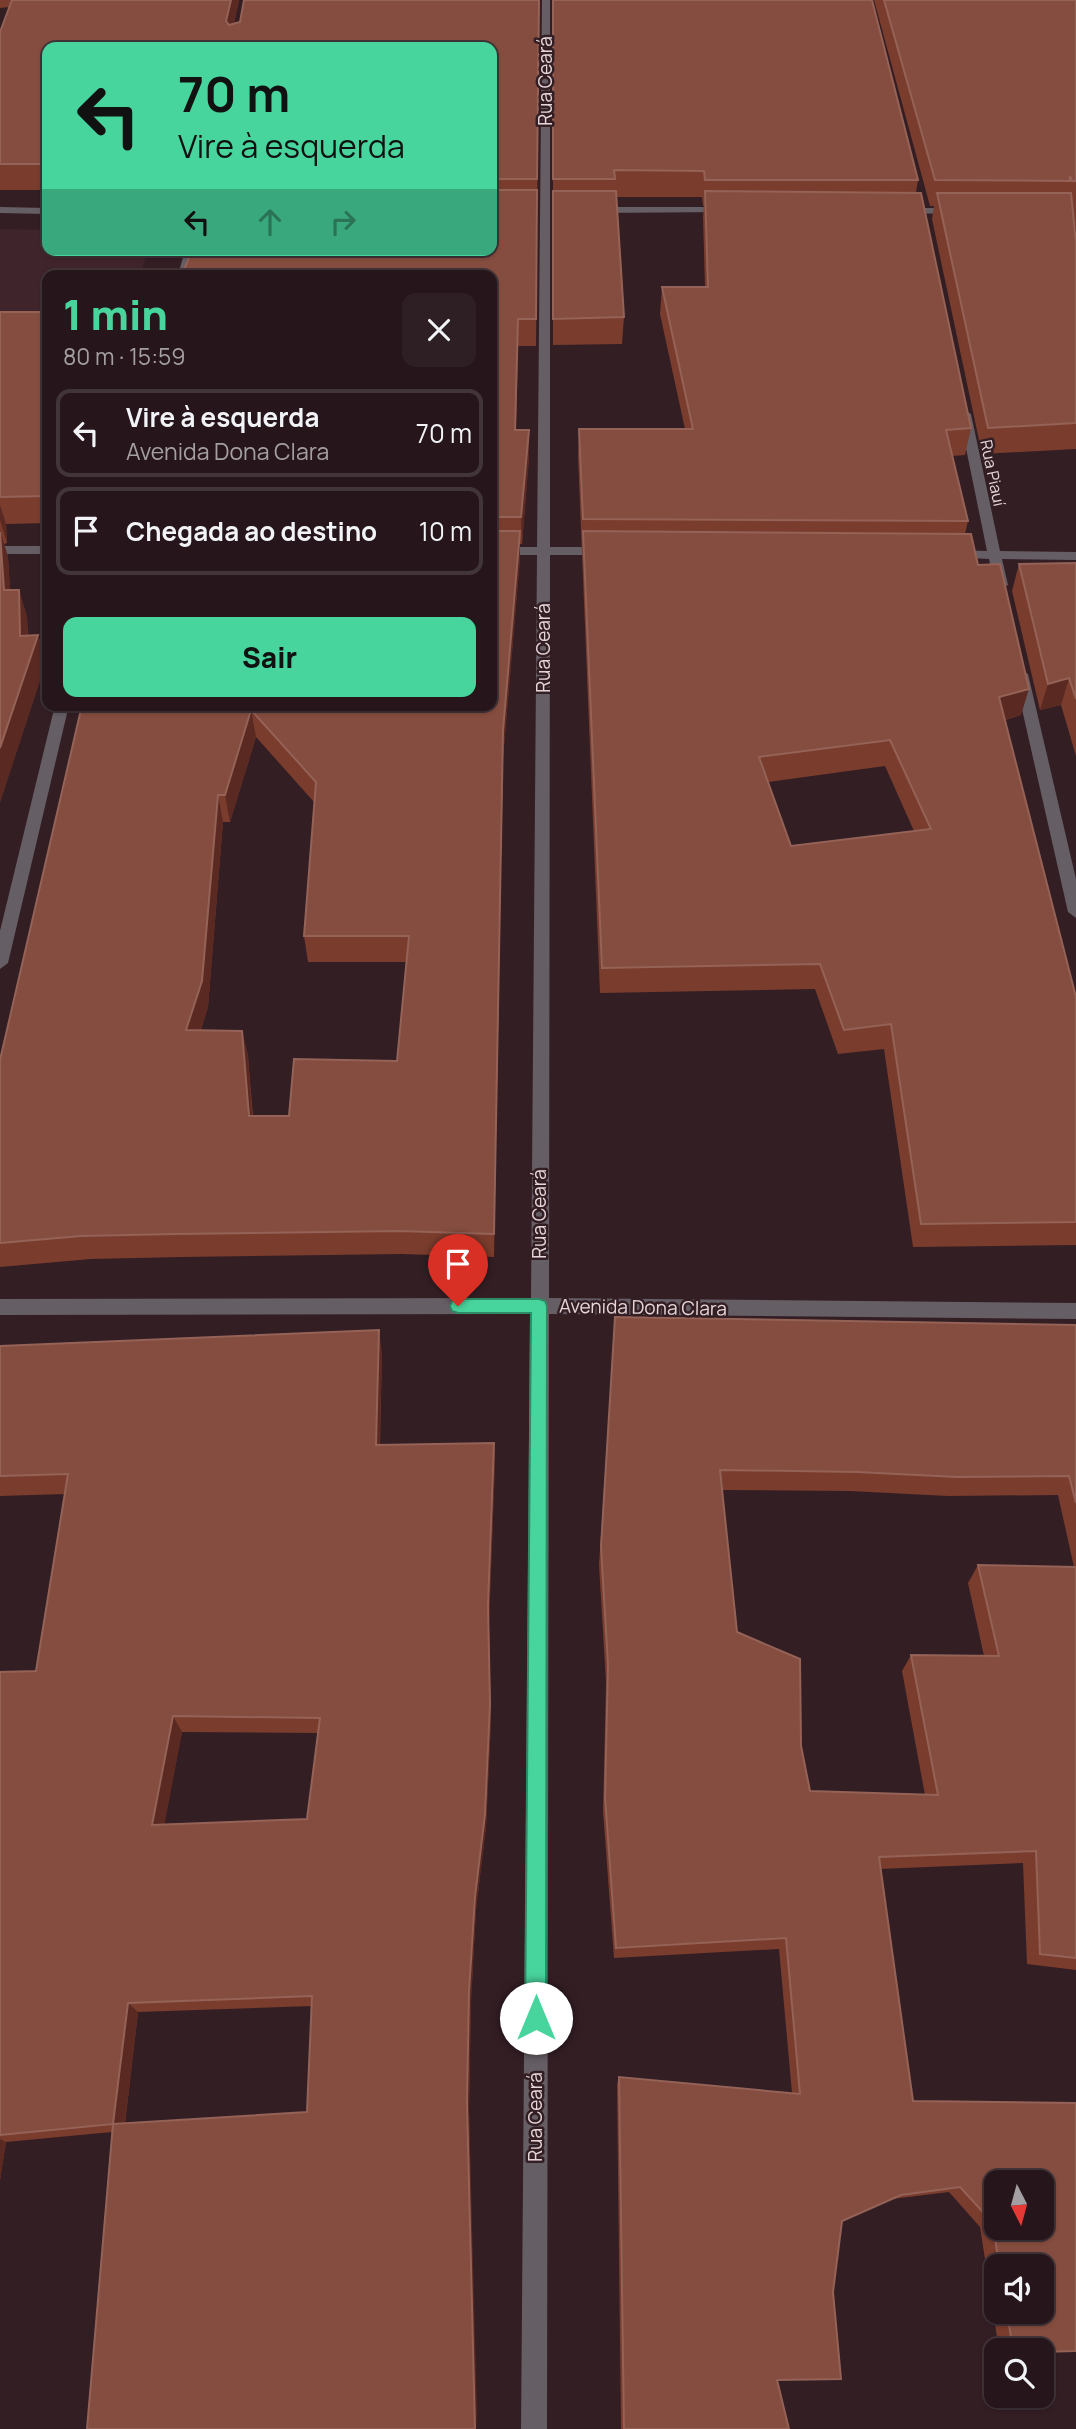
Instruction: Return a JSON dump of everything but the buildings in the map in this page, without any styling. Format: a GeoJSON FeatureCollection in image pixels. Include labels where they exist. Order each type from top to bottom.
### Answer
{"type":"FeatureCollection","features":[{"type":"Feature","properties":{"kind":"street","name":"Rua Ceará"},"geometry":{"type":"LineString","coordinates":[[534,2429],[546,0]]}},
{"type":"Feature","properties":{"kind":"street"},"geometry":{"type":"LineString","coordinates":[[0,210],[42,211]]}},
{"type":"Feature","properties":{"kind":"street"},"geometry":{"type":"LineString","coordinates":[[531,210],[558,210]]}},
{"type":"Feature","properties":{"kind":"street"},"geometry":{"type":"LineString","coordinates":[[585,210],[734,211]]}},
{"type":"Feature","properties":{"kind":"street"},"geometry":{"type":"LineString","coordinates":[[883,211],[965,211]]}},
{"type":"Feature","properties":{"kind":"street","name":"Rua Piauí"},"geometry":{"type":"LineString","coordinates":[[961,396],[1003,594]]}},
{"type":"Feature","properties":{"kind":"street"},"geometry":{"type":"LineString","coordinates":[[0,550],[42,551]]}},
{"type":"Feature","properties":{"kind":"street"},"geometry":{"type":"LineString","coordinates":[[497,551],[624,551]]}},
{"type":"Feature","properties":{"kind":"street"},"geometry":{"type":"LineString","coordinates":[[939,554],[1076,556]]}},
{"type":"Feature","properties":{"kind":"street"},"geometry":{"type":"LineString","coordinates":[[1018,660],[1076,912]]}},
{"type":"Feature","properties":{"kind":"street"},"geometry":{"type":"LineString","coordinates":[[0,963],[61,711]]}},
{"type":"Feature","properties":{"kind":"street","name":"Avenida Dona Clara"},"geometry":{"type":"LineString","coordinates":[[0,1307],[539,1306],[1076,1311]]}},
{"type":"Feature","properties":{"kind":"shaded area"},"geometry":{"type":"Polygon","coordinates":[[[0,229],[42,230],[42,256],[146,256],[142,270],[42,270],[42,339],[0,340],[0,229]]]}},
{"type":"Feature","properties":{"kind":"route"},"geometry":{"type":"LineString","coordinates":[[458,1306],[539,1306],[536,2018]]}}]}
